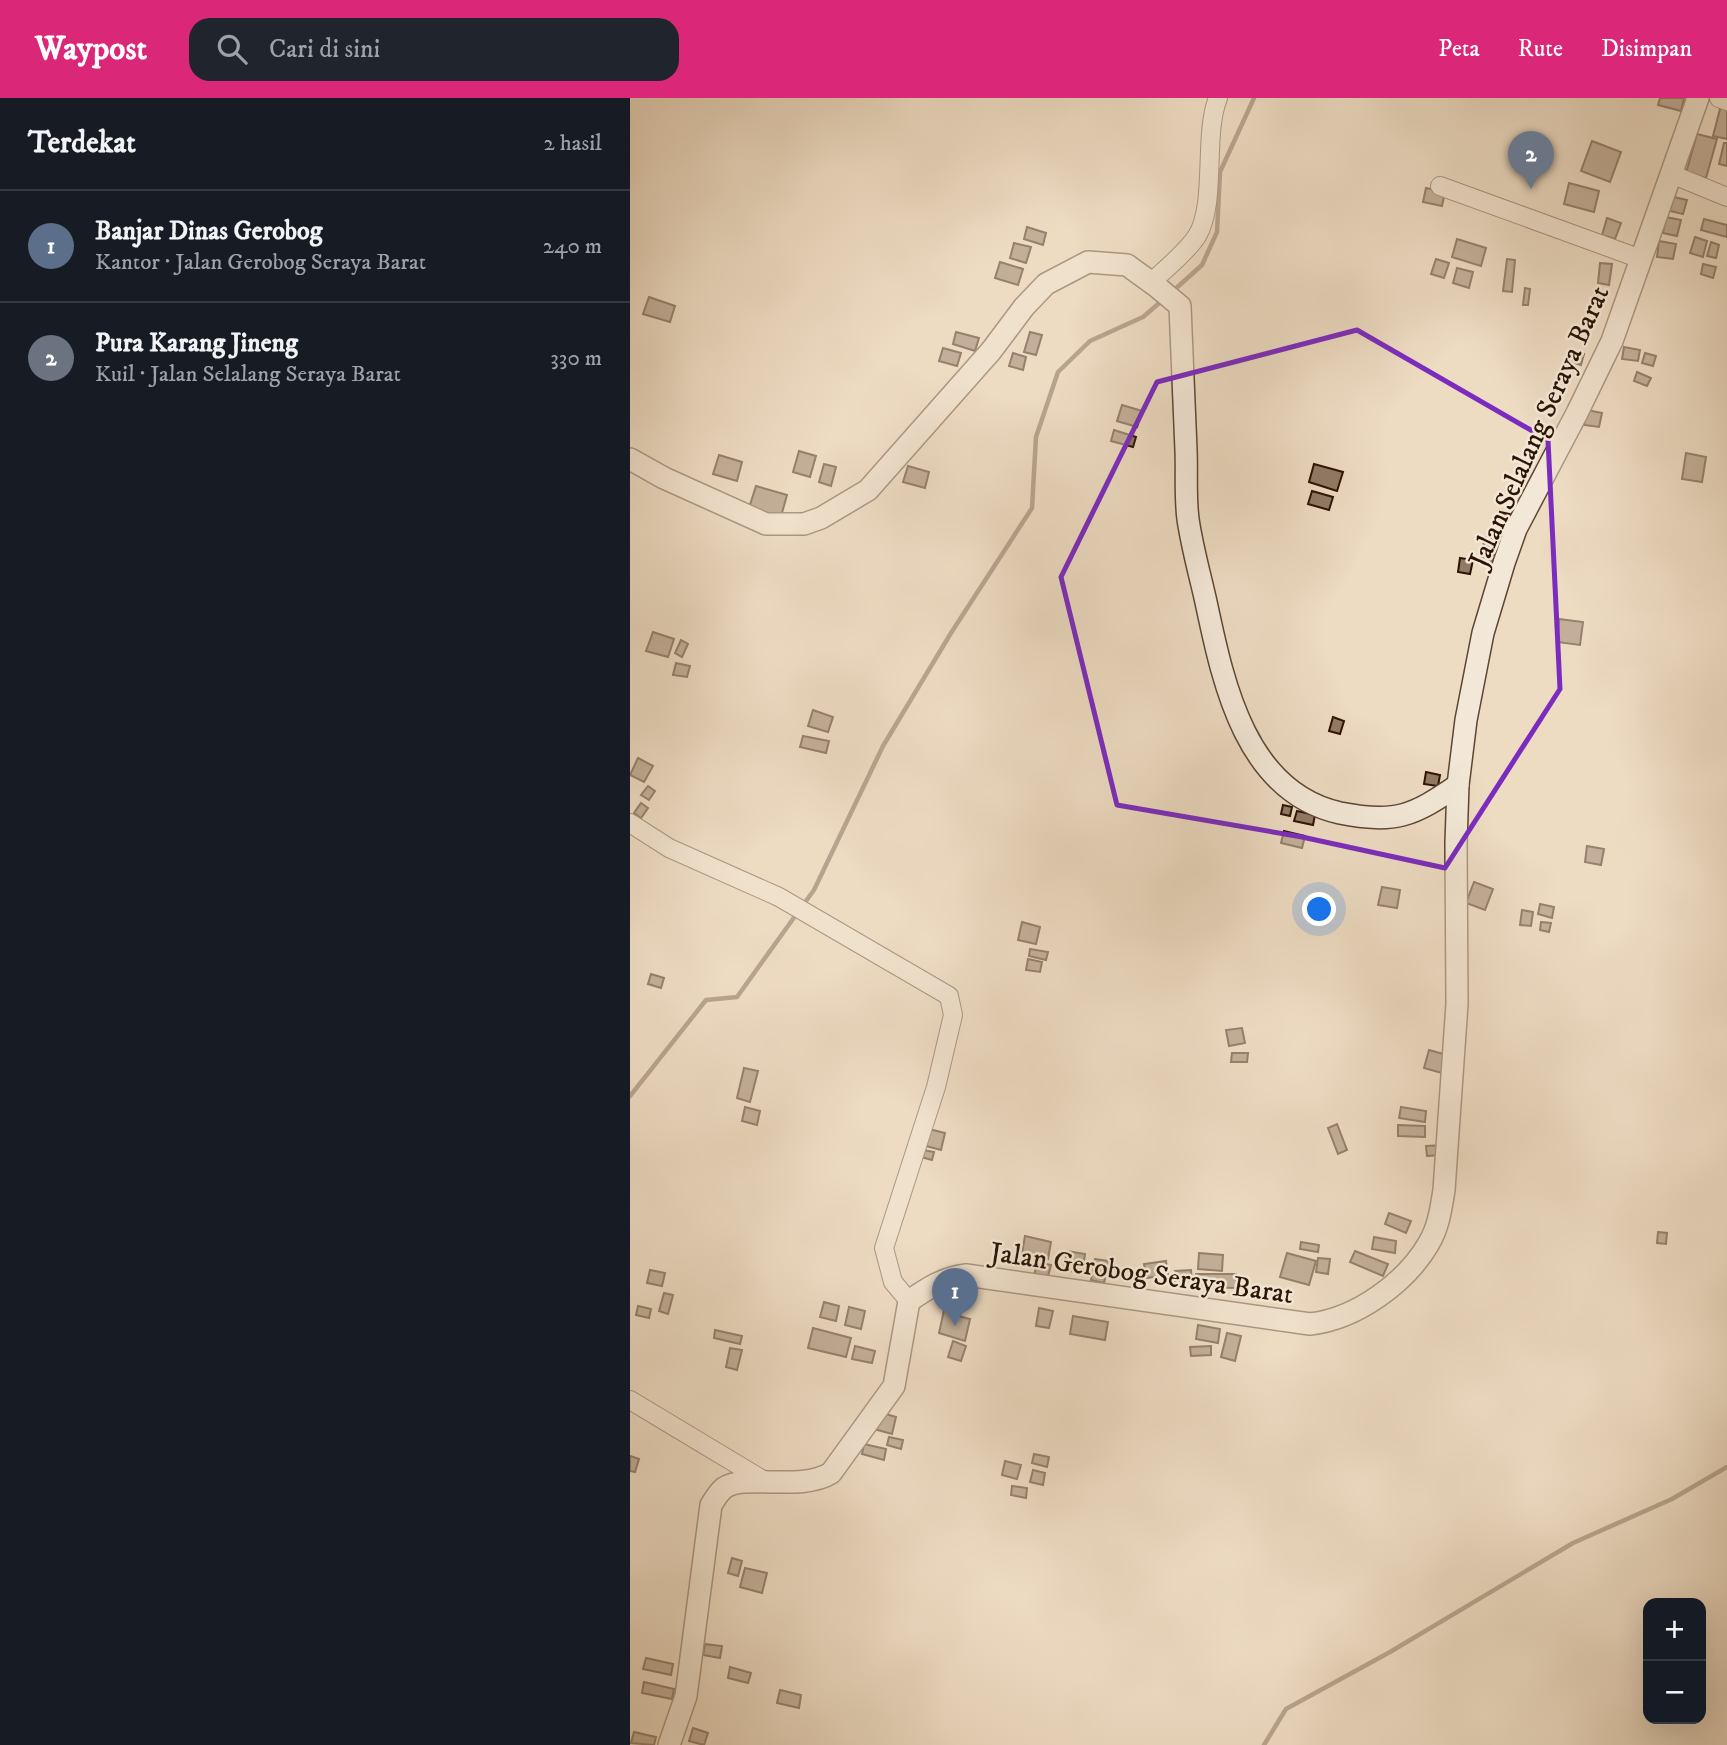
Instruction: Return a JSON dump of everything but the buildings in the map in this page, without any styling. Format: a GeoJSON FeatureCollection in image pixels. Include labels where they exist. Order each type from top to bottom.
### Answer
{"type":"FeatureCollection","features":[{"type":"Feature","properties":{"kind":"street"},"geometry":{"type":"LineString","coordinates":[[1154,284],[1188,246],[1200,228],[1208,184],[1212,116],[1217,98]]}},
{"type":"Feature","properties":{"kind":"street","name":"Jalan Selalang Seraya Barat"},"geometry":{"type":"LineString","coordinates":[[1456,843],[1458,785],[1468,707],[1483,634],[1504,563],[1528,504],[1612,341],[1698,98]]}},
{"type":"Feature","properties":{"kind":"street"},"geometry":{"type":"LineString","coordinates":[[1719,98],[1727,100]]}},
{"type":"Feature","properties":{"kind":"street"},"geometry":{"type":"LineString","coordinates":[[1671,174],[1727,197]]}},
{"type":"Feature","properties":{"kind":"street"},"geometry":{"type":"LineString","coordinates":[[1440,186],[1641,259]]}},
{"type":"Feature","properties":{"kind":"street"},"geometry":{"type":"LineString","coordinates":[[630,458],[664,478],[766,524],[804,524],[821,518],[868,490],[991,351],[1024,307],[1046,284],[1088,262],[1127,265],[1180,306],[1188,518],[1220,667],[1242,729],[1258,756],[1280,782],[1313,803],[1331,811],[1359,817],[1388,819],[1419,809],[1458,785]]}},
{"type":"Feature","properties":{"kind":"street"},"geometry":{"type":"LineString","coordinates":[[1419,809],[1447,827],[1456,843]]}},
{"type":"Feature","properties":{"kind":"street"},"geometry":{"type":"LineString","coordinates":[[630,823],[669,848],[779,897],[834,927],[933,985],[949,996],[953,1005],[936,1087],[884,1248],[893,1282],[909,1301],[894,1386],[831,1473],[810,1481],[740,1483],[726,1487],[711,1505],[686,1696],[669,1745]]}},
{"type":"Feature","properties":{"kind":"street","name":"Jalan Gerobog Seraya Barat"},"geometry":{"type":"LineString","coordinates":[[909,1301],[935,1283],[966,1275],[1310,1324],[1323,1322],[1369,1303],[1404,1275],[1430,1242],[1442,1204],[1457,1004],[1456,843]]}},
{"type":"Feature","properties":{"kind":"street"},"geometry":{"type":"LineString","coordinates":[[630,1400],[768,1483]]}},
{"type":"Feature","properties":{"kind":"highlighted area"},"geometry":{"type":"Polygon","coordinates":[[[1357,330],[1548,440],[1560,689],[1445,868],[1302,837],[1117,805],[1061,577],[1157,382],[1357,330]]]}},
{"type":"Feature","properties":{"kind":"waterway"},"geometry":{"type":"LineString","coordinates":[[1173,291],[1202,265],[1217,232],[1220,172],[1254,98]]}},
{"type":"Feature","properties":{"kind":"waterway"},"geometry":{"type":"LineString","coordinates":[[803,905],[814,890],[883,746],[951,633],[1032,508],[1036,437],[1058,372],[1090,341],[1143,317],[1164,299]]}},
{"type":"Feature","properties":{"kind":"waterway"},"geometry":{"type":"LineString","coordinates":[[630,1096],[706,1000],[737,997],[798,912]]}},
{"type":"Feature","properties":{"kind":"waterway"},"geometry":{"type":"LineString","coordinates":[[1264,1745],[1286,1709],[1390,1652],[1573,1543],[1672,1499],[1727,1467]]}},
{"type":"Feature","properties":{"kind":"place","name":"Pura Karang Jineng"},"geometry":{"type":"Point","coordinates":[1531,189]}},
{"type":"Feature","properties":{"kind":"place","name":"Banjar Dinas Gerobog"},"geometry":{"type":"Point","coordinates":[955,1326]}}]}
